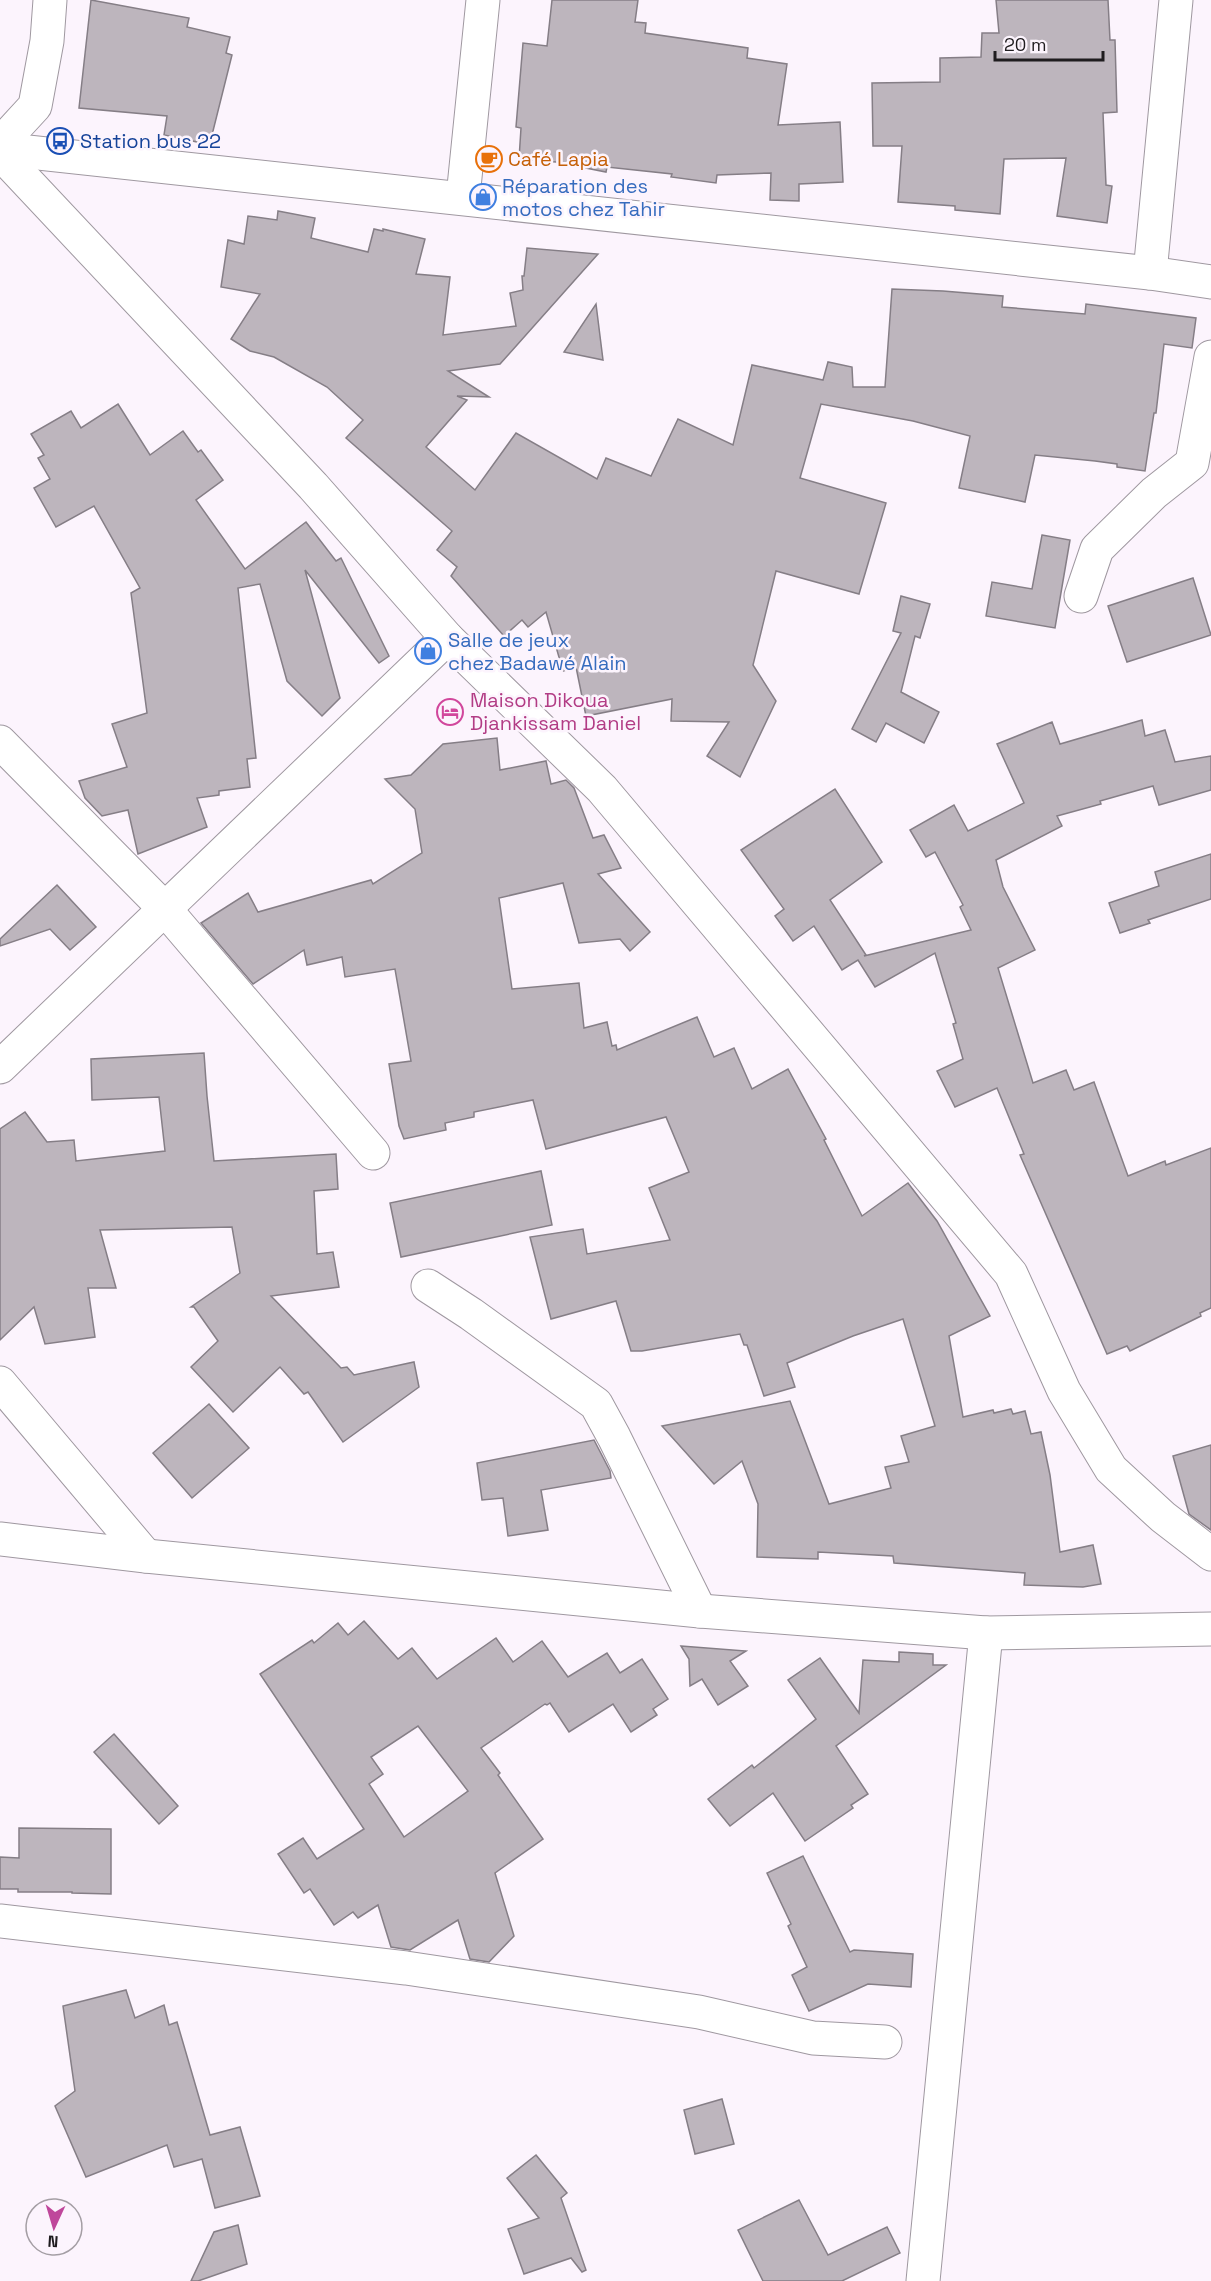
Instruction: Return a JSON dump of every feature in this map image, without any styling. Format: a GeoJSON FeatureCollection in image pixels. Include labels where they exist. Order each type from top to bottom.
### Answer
{"type":"FeatureCollection","features":[{"type":"Feature","properties":{"kind":"street"},"geometry":{"type":"LineString","coordinates":[[0,144],[35,106],[47,41],[50,0]]}},
{"type":"Feature","properties":{"kind":"street"},"geometry":{"type":"LineString","coordinates":[[463,198],[483,0]]}},
{"type":"Feature","properties":{"kind":"street"},"geometry":{"type":"LineString","coordinates":[[1150,273],[1176,0]]}},
{"type":"Feature","properties":{"kind":"street"},"geometry":{"type":"LineString","coordinates":[[0,151],[463,198],[1150,273],[1211,282]]}},
{"type":"Feature","properties":{"kind":"street"},"geometry":{"type":"LineString","coordinates":[[0,151],[313,486],[447,638],[602,789],[1011,1274],[1064,1391],[1112,1469],[1163,1517],[1211,1554]]}},
{"type":"Feature","properties":{"kind":"street"},"geometry":{"type":"LineString","coordinates":[[1081,596],[1097,549],[1154,493],[1192,463],[1211,357]]}},
{"type":"Feature","properties":{"kind":"street"},"geometry":{"type":"LineString","coordinates":[[0,1067],[447,638]]}},
{"type":"Feature","properties":{"kind":"street"},"geometry":{"type":"LineString","coordinates":[[0,742],[164,908],[373,1153]]}},
{"type":"Feature","properties":{"kind":"street"},"geometry":{"type":"LineString","coordinates":[[428,1286],[471,1314],[596,1404],[700,1611]]}},
{"type":"Feature","properties":{"kind":"street"},"geometry":{"type":"LineString","coordinates":[[0,1383],[146,1556]]}},
{"type":"Feature","properties":{"kind":"street"},"geometry":{"type":"LineString","coordinates":[[0,1539],[146,1556],[700,1611],[986,1634],[1211,1629]]}},
{"type":"Feature","properties":{"kind":"street"},"geometry":{"type":"LineString","coordinates":[[923,2281],[986,1634]]}},
{"type":"Feature","properties":{"kind":"street"},"geometry":{"type":"LineString","coordinates":[[0,1921],[417,1970],[699,2012],[813,2038],[885,2042]]}},
{"type":"Feature","properties":{"kind":"building"},"geometry":{"type":"Polygon","coordinates":[[[91,0],[189,18],[187,27],[230,37],[226,53],[232,55],[211,139],[203,138],[202,143],[164,135],[167,116],[79,108],[91,0]]]}},
{"type":"Feature","properties":{"kind":"building"},"geometry":{"type":"Polygon","coordinates":[[[552,0],[638,0],[635,22],[646,23],[645,33],[748,48],[747,58],[787,64],[778,125],[840,122],[843,182],[799,184],[799,201],[770,200],[771,173],[717,175],[716,183],[671,177],[672,174],[607,167],[606,172],[556,162],[519,159],[521,128],[516,127],[523,43],[547,46],[552,0]]]}},
{"type":"Feature","properties":{"kind":"building"},"geometry":{"type":"Polygon","coordinates":[[[996,0],[1108,0],[1110,40],[1115,40],[1117,112],[1103,113],[1106,185],[1112,186],[1107,223],[1057,216],[1066,158],[1004,159],[1000,214],[955,210],[955,206],[898,202],[902,146],[873,146],[872,83],[940,82],[940,58],[981,57],[982,33],[999,33],[996,0]]]}},
{"type":"Feature","properties":{"kind":"building"},"geometry":{"type":"Polygon","coordinates":[[[278,211],[315,218],[311,238],[368,252],[374,229],[425,239],[416,274],[450,277],[443,335],[516,326],[510,293],[523,290],[522,276],[524,276],[527,248],[598,254],[500,364],[448,371],[489,397],[457,396],[467,400],[426,447],[475,490],[516,433],[597,479],[606,458],[651,476],[678,419],[733,445],[752,365],[823,380],[828,362],[852,367],[853,387],[885,387],[892,289],[1003,296],[1002,307],[1085,314],[1086,304],[1196,318],[1192,348],[1164,344],[1156,413],[1154,413],[1145,471],[1117,467],[1117,464],[1035,455],[1025,502],[959,488],[970,436],[913,421],[821,404],[800,478],[886,503],[859,594],[776,571],[753,665],[776,701],[740,777],[707,756],[729,722],[671,721],[672,699],[586,716],[576,667],[563,671],[546,612],[528,627],[522,620],[504,636],[451,576],[457,567],[437,550],[452,531],[346,438],[363,420],[327,387],[274,357],[250,351],[231,339],[260,294],[221,287],[228,240],[244,244],[248,216],[277,220],[278,211]]]}},
{"type":"Feature","properties":{"kind":"building"},"geometry":{"type":"Polygon","coordinates":[[[596,304],[603,360],[564,352],[596,304]]]}},
{"type":"Feature","properties":{"kind":"building"},"geometry":{"type":"Polygon","coordinates":[[[118,404],[150,455],[183,431],[198,452],[201,450],[223,480],[196,500],[245,569],[306,522],[336,561],[341,558],[389,656],[379,663],[305,570],[340,698],[322,716],[287,681],[260,584],[238,588],[256,758],[247,759],[250,787],[219,791],[219,795],[197,798],[207,827],[138,854],[128,810],[102,816],[85,798],[79,781],[127,767],[112,724],[147,713],[131,593],[140,588],[94,506],[56,527],[34,488],[50,479],[38,458],[44,455],[31,434],[71,411],[81,428],[118,404]]]}},
{"type":"Feature","properties":{"kind":"building"},"geometry":{"type":"Polygon","coordinates":[[[1042,535],[1070,540],[1055,628],[986,616],[992,582],[1032,589],[1042,535]]]}},
{"type":"Feature","properties":{"kind":"building"},"geometry":{"type":"Polygon","coordinates":[[[1193,578],[1211,635],[1127,662],[1108,606],[1193,578]]]}},
{"type":"Feature","properties":{"kind":"building"},"geometry":{"type":"Polygon","coordinates":[[[901,596],[930,604],[920,638],[915,636],[901,692],[939,712],[924,743],[886,723],[876,742],[852,729],[901,633],[893,631],[901,596]]]}},
{"type":"Feature","properties":{"kind":"building"},"geometry":{"type":"Polygon","coordinates":[[[1142,720],[1145,736],[1165,730],[1175,762],[1211,756],[1211,790],[1159,805],[1153,786],[1100,801],[1101,804],[1057,816],[1062,826],[996,860],[1003,887],[1035,950],[998,968],[1033,1083],[1066,1070],[1074,1090],[1094,1082],[1128,1176],[1165,1161],[1166,1165],[1211,1148],[1211,1308],[1200,1313],[1201,1316],[1130,1351],[1127,1346],[1107,1354],[1020,1155],[1024,1154],[997,1088],[955,1107],[937,1071],[963,1059],[953,1024],[956,1023],[935,953],[875,987],[858,960],[842,970],[814,926],[793,941],[775,916],[784,909],[741,850],[835,789],[882,862],[830,900],[866,955],[864,956],[971,930],[960,907],[963,905],[935,852],[926,857],[910,830],[954,805],[968,831],[1024,803],[997,744],[1052,722],[1060,744],[1142,720]]]}},
{"type":"Feature","properties":{"kind":"building"},"geometry":{"type":"Polygon","coordinates":[[[497,738],[500,770],[546,761],[551,784],[566,780],[574,788],[593,838],[604,835],[621,868],[598,874],[650,932],[630,951],[620,939],[579,943],[563,883],[499,898],[512,989],[579,983],[584,1028],[607,1022],[612,1046],[616,1045],[617,1050],[697,1017],[714,1057],[734,1048],[752,1089],[788,1069],[826,1139],[824,1140],[862,1216],[908,1183],[937,1221],[990,1316],[949,1336],[963,1417],[993,1410],[994,1413],[1011,1409],[1013,1414],[1025,1411],[1031,1434],[1041,1432],[1050,1475],[1060,1552],[1093,1545],[1101,1584],[1083,1587],[1024,1585],[1025,1573],[894,1563],[893,1556],[818,1552],[818,1559],[757,1557],[758,1504],[742,1461],[714,1484],[662,1426],[790,1401],[829,1504],[891,1488],[885,1467],[909,1462],[901,1436],[935,1426],[903,1319],[853,1336],[787,1363],[795,1387],[764,1396],[747,1345],[744,1345],[740,1334],[631,1351],[616,1301],[551,1319],[530,1237],[583,1229],[587,1254],[670,1240],[649,1188],[689,1172],[666,1117],[546,1149],[533,1100],[474,1112],[474,1117],[445,1123],[446,1130],[404,1139],[399,1126],[389,1064],[411,1061],[395,969],[345,977],[342,957],[307,965],[304,950],[253,984],[201,923],[248,893],[258,912],[371,880],[373,884],[422,853],[415,809],[385,779],[411,775],[443,744],[497,738]]]}},
{"type":"Feature","properties":{"kind":"building"},"geometry":{"type":"Polygon","coordinates":[[[1211,854],[1211,899],[1148,920],[1150,923],[1120,933],[1109,903],[1159,886],[1155,872],[1211,854]]]}},
{"type":"Feature","properties":{"kind":"building"},"geometry":{"type":"Polygon","coordinates":[[[57,885],[96,927],[70,950],[50,929],[0,946],[0,939],[57,885]]]}},
{"type":"Feature","properties":{"kind":"building"},"geometry":{"type":"Polygon","coordinates":[[[204,1053],[214,1161],[336,1154],[338,1189],[314,1191],[317,1254],[333,1252],[339,1287],[271,1296],[341,1368],[347,1367],[354,1375],[414,1362],[419,1387],[343,1442],[308,1392],[304,1394],[280,1367],[233,1412],[191,1367],[218,1341],[194,1307],[191,1307],[240,1273],[232,1227],[100,1230],[116,1288],[88,1288],[95,1337],[45,1344],[34,1307],[0,1340],[0,1129],[25,1112],[47,1142],[74,1140],[76,1161],[165,1151],[159,1097],[92,1100],[91,1059],[204,1053]]]}},
{"type":"Feature","properties":{"kind":"building"},"geometry":{"type":"Polygon","coordinates":[[[541,1171],[552,1225],[401,1257],[390,1203],[541,1171]]]}},
{"type":"Feature","properties":{"kind":"building"},"geometry":{"type":"Polygon","coordinates":[[[209,1404],[249,1448],[192,1498],[153,1453],[209,1404]]]}},
{"type":"Feature","properties":{"kind":"building"},"geometry":{"type":"Polygon","coordinates":[[[594,1440],[610,1471],[611,1478],[541,1490],[548,1530],[508,1536],[503,1498],[482,1500],[477,1463],[594,1440]]]}},
{"type":"Feature","properties":{"kind":"building"},"geometry":{"type":"Polygon","coordinates":[[[1211,1445],[1211,1530],[1189,1514],[1173,1456],[1211,1445]]]}},
{"type":"Feature","properties":{"kind":"building"},"geometry":{"type":"Polygon","coordinates":[[[364,1621],[398,1659],[412,1648],[437,1679],[496,1638],[513,1662],[542,1641],[568,1677],[607,1653],[620,1673],[642,1659],[668,1699],[653,1709],[657,1715],[631,1732],[613,1704],[569,1732],[550,1703],[545,1704],[481,1748],[543,1839],[495,1873],[514,1936],[489,1962],[470,1959],[458,1920],[410,1950],[391,1947],[378,1905],[358,1918],[353,1912],[334,1925],[310,1889],[304,1893],[278,1854],[303,1838],[317,1859],[364,1829],[260,1674],[312,1640],[314,1643],[338,1623],[348,1635],[364,1621]],[[418,1726],[371,1757],[383,1774],[369,1784],[404,1837],[468,1791],[418,1726]]]}},
{"type":"Feature","properties":{"kind":"building"},"geometry":{"type":"Polygon","coordinates":[[[681,1646],[746,1651],[730,1661],[748,1686],[718,1705],[702,1679],[690,1686],[689,1659],[681,1646]]]}},
{"type":"Feature","properties":{"kind":"building"},"geometry":{"type":"Polygon","coordinates":[[[899,1652],[933,1654],[933,1665],[946,1665],[836,1746],[868,1794],[851,1805],[853,1808],[805,1841],[773,1793],[730,1826],[708,1799],[752,1765],[754,1768],[816,1719],[788,1680],[820,1658],[859,1713],[863,1660],[899,1662],[899,1652]]]}},
{"type":"Feature","properties":{"kind":"building"},"geometry":{"type":"Polygon","coordinates":[[[114,1734],[178,1806],[159,1824],[94,1752],[114,1734]]]}},
{"type":"Feature","properties":{"kind":"building"},"geometry":{"type":"Polygon","coordinates":[[[19,1828],[111,1829],[111,1894],[18,1892],[18,1889],[0,1889],[0,1857],[19,1858],[19,1828]]]}},
{"type":"Feature","properties":{"kind":"building"},"geometry":{"type":"Polygon","coordinates":[[[803,1856],[850,1952],[854,1950],[913,1954],[911,1987],[868,1984],[809,2011],[792,1975],[807,1967],[788,1926],[791,1924],[767,1873],[803,1856]]]}},
{"type":"Feature","properties":{"kind":"building"},"geometry":{"type":"Polygon","coordinates":[[[126,1990],[135,2018],[164,2005],[169,2025],[177,2022],[210,2135],[240,2127],[260,2196],[215,2208],[202,2159],[174,2167],[167,2145],[86,2177],[55,2106],[75,2091],[63,2006],[126,1990]]]}},
{"type":"Feature","properties":{"kind":"building"},"geometry":{"type":"Polygon","coordinates":[[[722,2099],[734,2144],[695,2154],[684,2110],[722,2099]]]}},
{"type":"Feature","properties":{"kind":"building"},"geometry":{"type":"Polygon","coordinates":[[[536,2155],[567,2193],[561,2198],[586,2270],[582,2272],[571,2258],[524,2274],[508,2229],[539,2218],[507,2178],[536,2155]]]}},
{"type":"Feature","properties":{"kind":"building"},"geometry":{"type":"Polygon","coordinates":[[[799,2200],[828,2255],[887,2227],[900,2253],[842,2281],[763,2281],[738,2230],[799,2200]]]}},
{"type":"Feature","properties":{"kind":"building"},"geometry":{"type":"Polygon","coordinates":[[[238,2225],[247,2264],[198,2281],[191,2281],[214,2232],[238,2225]]]}},
{"type":"Feature","properties":{"kind":"place","name":"Station bus 22"},"geometry":{"type":"Point","coordinates":[60,141]}},
{"type":"Feature","properties":{"kind":"place","name":"Café Lapia"},"geometry":{"type":"Point","coordinates":[489,159]}},
{"type":"Feature","properties":{"kind":"place","name":"Réparation des motos chez Tahir"},"geometry":{"type":"Point","coordinates":[483,197]}},
{"type":"Feature","properties":{"kind":"place","name":"Salle de jeux chez Badawé Alain"},"geometry":{"type":"Point","coordinates":[428,651]}},
{"type":"Feature","properties":{"kind":"place","name":"Maison Dikoua Djankissam Daniel"},"geometry":{"type":"Point","coordinates":[450,712]}}]}
